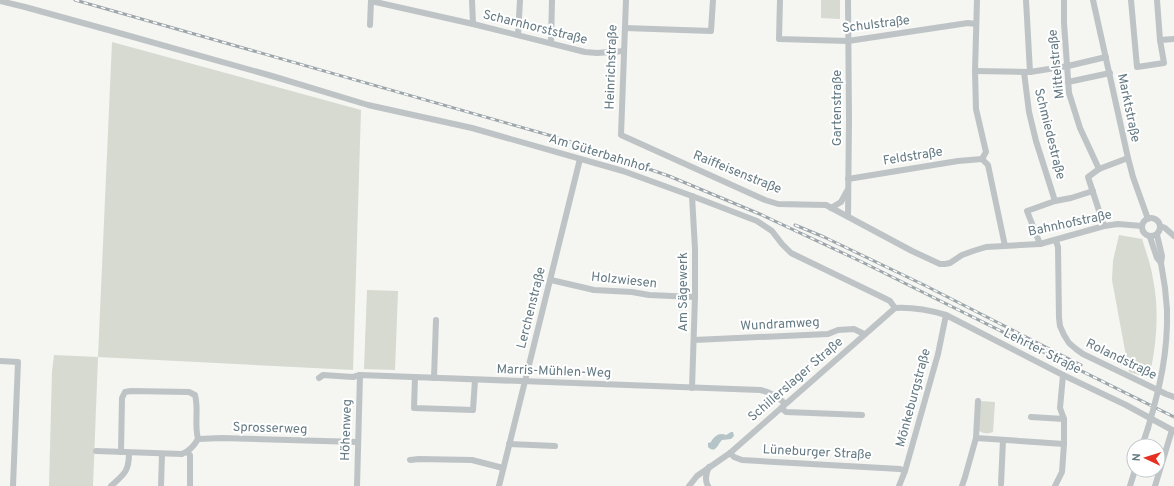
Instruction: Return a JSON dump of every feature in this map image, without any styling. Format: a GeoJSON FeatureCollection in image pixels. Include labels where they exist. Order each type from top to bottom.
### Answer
{"type":"FeatureCollection","features":[{"type":"Feature","properties":{"kind":"street"},"geometry":{"type":"LineString","coordinates":[[370,25],[371,0]]}},
{"type":"Feature","properties":{"kind":"street","name":"Scharnhorststraße"},"geometry":{"type":"LineString","coordinates":[[371,0],[585,52],[597,53],[624,51]]}},
{"type":"Feature","properties":{"kind":"street"},"geometry":{"type":"LineString","coordinates":[[472,0],[473,24]]}},
{"type":"Feature","properties":{"kind":"street"},"geometry":{"type":"LineString","coordinates":[[518,35],[520,0]]}},
{"type":"Feature","properties":{"kind":"street"},"geometry":{"type":"LineString","coordinates":[[551,44],[552,0]]}},
{"type":"Feature","properties":{"kind":"street","name":"Heinrichstraße"},"geometry":{"type":"LineString","coordinates":[[621,135],[626,0]]}},
{"type":"Feature","properties":{"kind":"street"},"geometry":{"type":"LineString","coordinates":[[625,28],[711,31],[713,0]]}},
{"type":"Feature","properties":{"kind":"street","name":"Schulstraße"},"geometry":{"type":"LineString","coordinates":[[780,0],[779,39],[848,41],[968,23],[976,24]]}},
{"type":"Feature","properties":{"kind":"street","name":"Gartenstraße"},"geometry":{"type":"LineString","coordinates":[[848,0],[848,216]]}},
{"type":"Feature","properties":{"kind":"street"},"geometry":{"type":"LineString","coordinates":[[977,0],[975,71],[976,109],[986,152],[982,159],[988,165],[1004,246]]}},
{"type":"Feature","properties":{"kind":"street","name":"Schmiedestraße"},"geometry":{"type":"LineString","coordinates":[[1026,0],[1027,72],[1030,112],[1040,153],[1055,201]]}},
{"type":"Feature","properties":{"kind":"street","name":"Mittelstraße"},"geometry":{"type":"LineString","coordinates":[[1064,0],[1068,82],[1072,104],[1080,128],[1099,169]]}},
{"type":"Feature","properties":{"kind":"street","name":"Marktstraße"},"geometry":{"type":"LineString","coordinates":[[1093,0],[1128,158],[1148,219]]}},
{"type":"Feature","properties":{"kind":"street"},"geometry":{"type":"LineString","coordinates":[[1131,0],[1137,67],[1164,63],[1160,40],[1157,0]]}},
{"type":"Feature","properties":{"kind":"street","name":"Am Güterbahnhof"},"geometry":{"type":"LineString","coordinates":[[0,1],[272,76],[368,105],[472,128],[623,171],[757,221],[772,231],[791,253],[890,301],[896,308]]}},
{"type":"Feature","properties":{"kind":"street"},"geometry":{"type":"LineString","coordinates":[[1160,40],[1174,39]]}},
{"type":"Feature","properties":{"kind":"street"},"geometry":{"type":"LineString","coordinates":[[975,71],[1027,72],[1068,66],[1106,57]]}},
{"type":"Feature","properties":{"kind":"street"},"geometry":{"type":"LineString","coordinates":[[1068,82],[1110,73]]}},
{"type":"Feature","properties":{"kind":"street","name":"Raiffeisenstraße"},"geometry":{"type":"LineString","coordinates":[[621,135],[773,203],[820,205],[831,208],[934,261]]}},
{"type":"Feature","properties":{"kind":"street"},"geometry":{"type":"LineString","coordinates":[[1104,226],[1088,176],[1099,169],[1128,158]]}},
{"type":"Feature","properties":{"kind":"street","name":"Lerchenstraße"},"geometry":{"type":"LineString","coordinates":[[499,486],[580,159]]}},
{"type":"Feature","properties":{"kind":"street","name":"Feldstraße"},"geometry":{"type":"LineString","coordinates":[[848,179],[958,161],[982,159]]}},
{"type":"Feature","properties":{"kind":"street"},"geometry":{"type":"LineString","coordinates":[[831,208],[841,202],[848,190]]}},
{"type":"Feature","properties":{"kind":"street"},"geometry":{"type":"LineString","coordinates":[[1040,244],[1027,211],[1055,201],[1093,191]]}},
{"type":"Feature","properties":{"kind":"street","name":"Am Sägewerk"},"geometry":{"type":"LineString","coordinates":[[692,196],[696,297],[692,388]]}},
{"type":"Feature","properties":{"kind":"street"},"geometry":{"type":"LineString","coordinates":[[1154,236],[1144,233],[1142,226],[1148,219],[1156,220],[1160,226],[1165,228],[1174,236]]}},
{"type":"Feature","properties":{"kind":"street","name":"Bahnhofstraße"},"geometry":{"type":"LineString","coordinates":[[934,261],[940,264],[948,264],[962,255],[986,247],[1040,244],[1104,226],[1118,224],[1142,226]]}},
{"type":"Feature","properties":{"kind":"street"},"geometry":{"type":"LineString","coordinates":[[1154,236],[1160,229],[1160,226]]}},
{"type":"Feature","properties":{"kind":"street"},"geometry":{"type":"LineString","coordinates":[[1145,438],[1157,397],[1166,349],[1167,320],[1165,288],[1161,263],[1162,256],[1154,236]]}},
{"type":"Feature","properties":{"kind":"street","name":"Rolandstraße"},"geometry":{"type":"LineString","coordinates":[[1056,240],[1058,247],[1060,326],[1069,343],[1083,354],[1174,397]]}},
{"type":"Feature","properties":{"kind":"street","name":"Holzwiesen"},"geometry":{"type":"LineString","coordinates":[[550,280],[594,290],[632,292],[649,295],[696,297]]}},
{"type":"Feature","properties":{"kind":"street","name":"Lehrter Straße"},"geometry":{"type":"LineString","coordinates":[[896,308],[909,307],[946,315],[1173,430]]}},
{"type":"Feature","properties":{"kind":"street","name":"Schillerslager Straße"},"geometry":{"type":"LineString","coordinates":[[689,486],[697,476],[730,452],[864,334],[896,308]]}},
{"type":"Feature","properties":{"kind":"street","name":"Mönkeburgstraße"},"geometry":{"type":"LineString","coordinates":[[899,486],[905,471],[938,354],[946,315]]}},
{"type":"Feature","properties":{"kind":"street"},"geometry":{"type":"LineString","coordinates":[[434,378],[436,320]]}},
{"type":"Feature","properties":{"kind":"street","name":"Wundramweg"},"geometry":{"type":"LineString","coordinates":[[694,340],[828,334],[838,330],[854,329],[864,334]]}},
{"type":"Feature","properties":{"kind":"street"},"geometry":{"type":"LineString","coordinates":[[0,361],[18,362],[13,486]]}},
{"type":"Feature","properties":{"kind":"street","name":"Marris-Mühlen-Weg"},"geometry":{"type":"LineString","coordinates":[[319,378],[323,375],[353,377],[360,375],[760,390],[780,397],[783,406]]}},
{"type":"Feature","properties":{"kind":"street","name":"Höhenweg"},"geometry":{"type":"LineString","coordinates":[[356,486],[360,375]]}},
{"type":"Feature","properties":{"kind":"street"},"geometry":{"type":"LineString","coordinates":[[1055,486],[1062,472],[1064,419],[1060,408],[1063,375]]}},
{"type":"Feature","properties":{"kind":"street"},"geometry":{"type":"LineString","coordinates":[[415,377],[414,408],[474,410],[475,380]]}},
{"type":"Feature","properties":{"kind":"street"},"geometry":{"type":"LineString","coordinates":[[96,451],[162,454],[182,454],[187,452],[198,439],[196,429],[197,403],[195,395],[189,392],[125,392],[122,398],[121,452]]}},
{"type":"Feature","properties":{"kind":"street"},"geometry":{"type":"LineString","coordinates":[[962,486],[966,477],[976,438],[978,401]]}},
{"type":"Feature","properties":{"kind":"street"},"geometry":{"type":"LineString","coordinates":[[783,406],[786,412],[862,415]]}},
{"type":"Feature","properties":{"kind":"street"},"geometry":{"type":"LineString","coordinates":[[1031,417],[1064,419]]}},
{"type":"Feature","properties":{"kind":"street"},"geometry":{"type":"LineString","coordinates":[[1155,486],[1173,430]]}},
{"type":"Feature","properties":{"kind":"street","name":"Sprosserweg"},"geometry":{"type":"LineString","coordinates":[[198,439],[222,438],[358,442]]}},
{"type":"Feature","properties":{"kind":"street"},"geometry":{"type":"LineString","coordinates":[[976,438],[1064,444]]}},
{"type":"Feature","properties":{"kind":"street"},"geometry":{"type":"LineString","coordinates":[[1001,484],[1003,440]]}},
{"type":"Feature","properties":{"kind":"street"},"geometry":{"type":"LineString","coordinates":[[509,444],[555,446]]}},
{"type":"Feature","properties":{"kind":"street"},"geometry":{"type":"LineString","coordinates":[[187,452],[190,455],[190,486]]}},
{"type":"Feature","properties":{"kind":"street","name":"Lüneburger Straße"},"geometry":{"type":"LineString","coordinates":[[730,452],[734,457],[742,460],[900,469],[905,471]]}},
{"type":"Feature","properties":{"kind":"street"},"geometry":{"type":"LineString","coordinates":[[110,486],[126,473],[129,462],[129,453]]}},
{"type":"Feature","properties":{"kind":"street"},"geometry":{"type":"LineString","coordinates":[[161,486],[162,454]]}},
{"type":"Feature","properties":{"kind":"street"},"geometry":{"type":"LineString","coordinates":[[410,460],[472,460],[503,468]]}},
{"type":"Feature","properties":{"kind":"street"},"geometry":{"type":"LineString","coordinates":[[708,486],[706,473],[709,467]]}},
{"type":"Feature","properties":{"kind":"shaded area"},"geometry":{"type":"Polygon","coordinates":[[[821,0],[840,0],[840,19],[821,18],[821,0]]]}},
{"type":"Feature","properties":{"kind":"shaded area"},"geometry":{"type":"Polygon","coordinates":[[[112,42],[361,110],[353,370],[98,357],[112,42]]]}},
{"type":"Feature","properties":{"kind":"shaded area"},"geometry":{"type":"Polygon","coordinates":[[[1119,235],[1142,239],[1151,269],[1155,290],[1157,313],[1155,346],[1151,369],[1139,375],[1129,372],[1112,280],[1113,261],[1119,235]]]}},
{"type":"Feature","properties":{"kind":"shaded area"},"geometry":{"type":"Polygon","coordinates":[[[367,290],[398,291],[395,370],[364,369],[367,290]]]}},
{"type":"Feature","properties":{"kind":"shaded area"},"geometry":{"type":"Polygon","coordinates":[[[54,355],[98,357],[93,486],[49,486],[52,372],[54,355]]]}},
{"type":"Feature","properties":{"kind":"shaded area"},"geometry":{"type":"Polygon","coordinates":[[[980,401],[995,402],[993,432],[985,433],[978,430],[980,401]]]}},
{"type":"Feature","properties":{"kind":"shaded area"},"geometry":{"type":"Polygon","coordinates":[[[733,432],[734,436],[731,439],[722,440],[713,450],[708,447],[708,443],[711,442],[715,436],[719,434],[726,435],[733,432]]]}},
{"type":"Feature","properties":{"kind":"railway"},"geometry":{"type":"LineString","coordinates":[[75,0],[559,138],[669,176],[762,215],[862,262],[1174,417]]}},
{"type":"Feature","properties":{"kind":"railway"},"geometry":{"type":"LineString","coordinates":[[795,225],[824,237],[924,285],[1081,365]]}}]}
